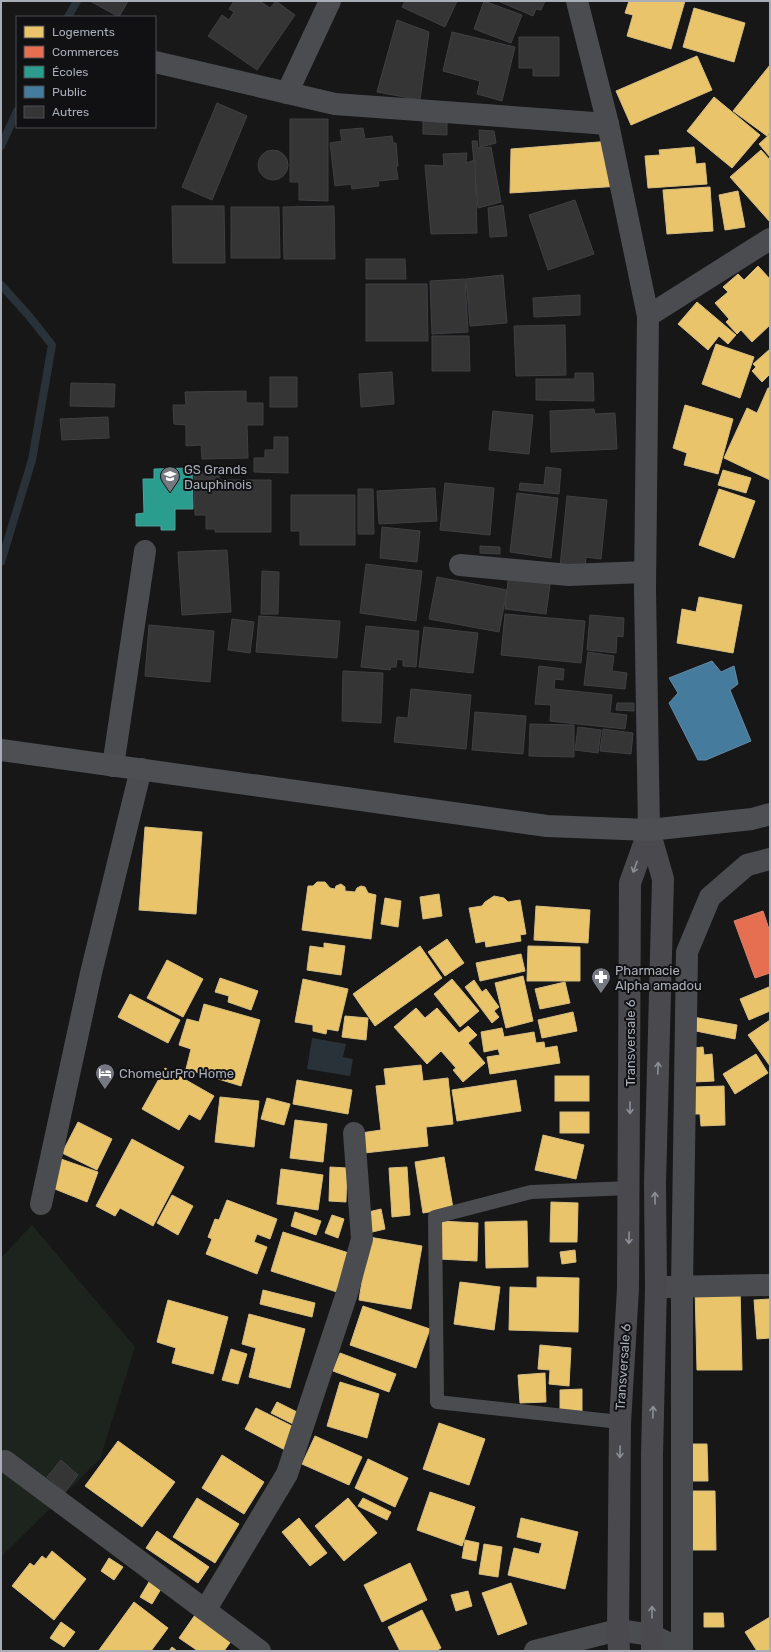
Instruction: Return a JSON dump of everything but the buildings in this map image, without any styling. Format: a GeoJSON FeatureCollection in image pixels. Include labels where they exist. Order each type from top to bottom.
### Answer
{"type":"FeatureCollection","features":[{"type":"Feature","properties":{"kind":"main road"},"geometry":{"type":"LineString","coordinates":[[1,750],[547,826],[649,830],[752,819],[770,814]]}},
{"type":"Feature","properties":{"kind":"main road"},"geometry":{"type":"LineString","coordinates":[[649,830],[663,879],[655,1183],[656,1287],[652,1455],[652,1643]]}},
{"type":"Feature","properties":{"kind":"main road","name":"Transversale 6"},"geometry":{"type":"LineString","coordinates":[[618,1641],[620,1422],[628,1289],[630,1188],[630,883],[649,830]]}},
{"type":"Feature","properties":{"kind":"street"},"geometry":{"type":"LineString","coordinates":[[287,93],[330,1]]}},
{"type":"Feature","properties":{"kind":"street"},"geometry":{"type":"LineString","coordinates":[[577,1],[608,124],[648,316],[645,572],[649,830]]}},
{"type":"Feature","properties":{"kind":"street"},"geometry":{"type":"LineString","coordinates":[[156,62],[335,104],[608,124]]}},
{"type":"Feature","properties":{"kind":"street"},"geometry":{"type":"LineString","coordinates":[[648,316],[768,243]]}},
{"type":"Feature","properties":{"kind":"street"},"geometry":{"type":"LineString","coordinates":[[113,766],[145,551]]}},
{"type":"Feature","properties":{"kind":"street"},"geometry":{"type":"LineString","coordinates":[[460,565],[569,575],[645,572]]}},
{"type":"Feature","properties":{"kind":"street"},"geometry":{"type":"LineString","coordinates":[[41,1204],[91,973],[141,769]]}},
{"type":"Feature","properties":{"kind":"street"},"geometry":{"type":"LineString","coordinates":[[535,1651],[618,1641],[652,1643],[682,1651],[682,1287],[688,952],[710,897],[747,865],[770,859]]}},
{"type":"Feature","properties":{"kind":"street"},"geometry":{"type":"LineString","coordinates":[[206,1609],[287,1474],[348,1290],[362,1239],[354,1133]]}},
{"type":"Feature","properties":{"kind":"street"},"geometry":{"type":"LineString","coordinates":[[656,1287],[770,1285]]}},
{"type":"Feature","properties":{"kind":"street"},"geometry":{"type":"LineString","coordinates":[[652,1455],[682,1462]]}},
{"type":"Feature","properties":{"kind":"street"},"geometry":{"type":"LineString","coordinates":[[5,1461],[206,1609],[260,1651]]}},
{"type":"Feature","properties":{"kind":"lane"},"geometry":{"type":"LineString","coordinates":[[620,1422],[437,1402],[435,1217],[531,1192],[630,1188]]}},
{"type":"Feature","properties":{"kind":"shaded area"},"geometry":{"type":"Polygon","coordinates":[[[312,1038],[346,1044],[343,1057],[353,1059],[350,1076],[307,1069],[312,1038]]]}},
{"type":"Feature","properties":{"kind":"shaded area"},"geometry":{"type":"Polygon","coordinates":[[[32,1225],[135,1347],[100,1459],[1,1557],[1,1258],[32,1225]]]}},
{"type":"Feature","properties":{"kind":"waterway"},"geometry":{"type":"LineString","coordinates":[[69,16],[77,1]]}},
{"type":"Feature","properties":{"kind":"waterway"},"geometry":{"type":"LineString","coordinates":[[1,146],[16,113]]}},
{"type":"Feature","properties":{"kind":"waterway"},"geometry":{"type":"LineString","coordinates":[[1,285],[29,316],[52,345],[32,460],[1,562]]}},
{"type":"Feature","properties":{"kind":"place","name":"GS Grands Dauphinois"},"geometry":{"type":"Point","coordinates":[170,493]}},
{"type":"Feature","properties":{"kind":"place","name":"Pharmacie Alpha amadou"},"geometry":{"type":"Point","coordinates":[601,994]}},
{"type":"Feature","properties":{"kind":"place","name":"ChomeurPro Home"},"geometry":{"type":"Point","coordinates":[105,1090]}}]}
